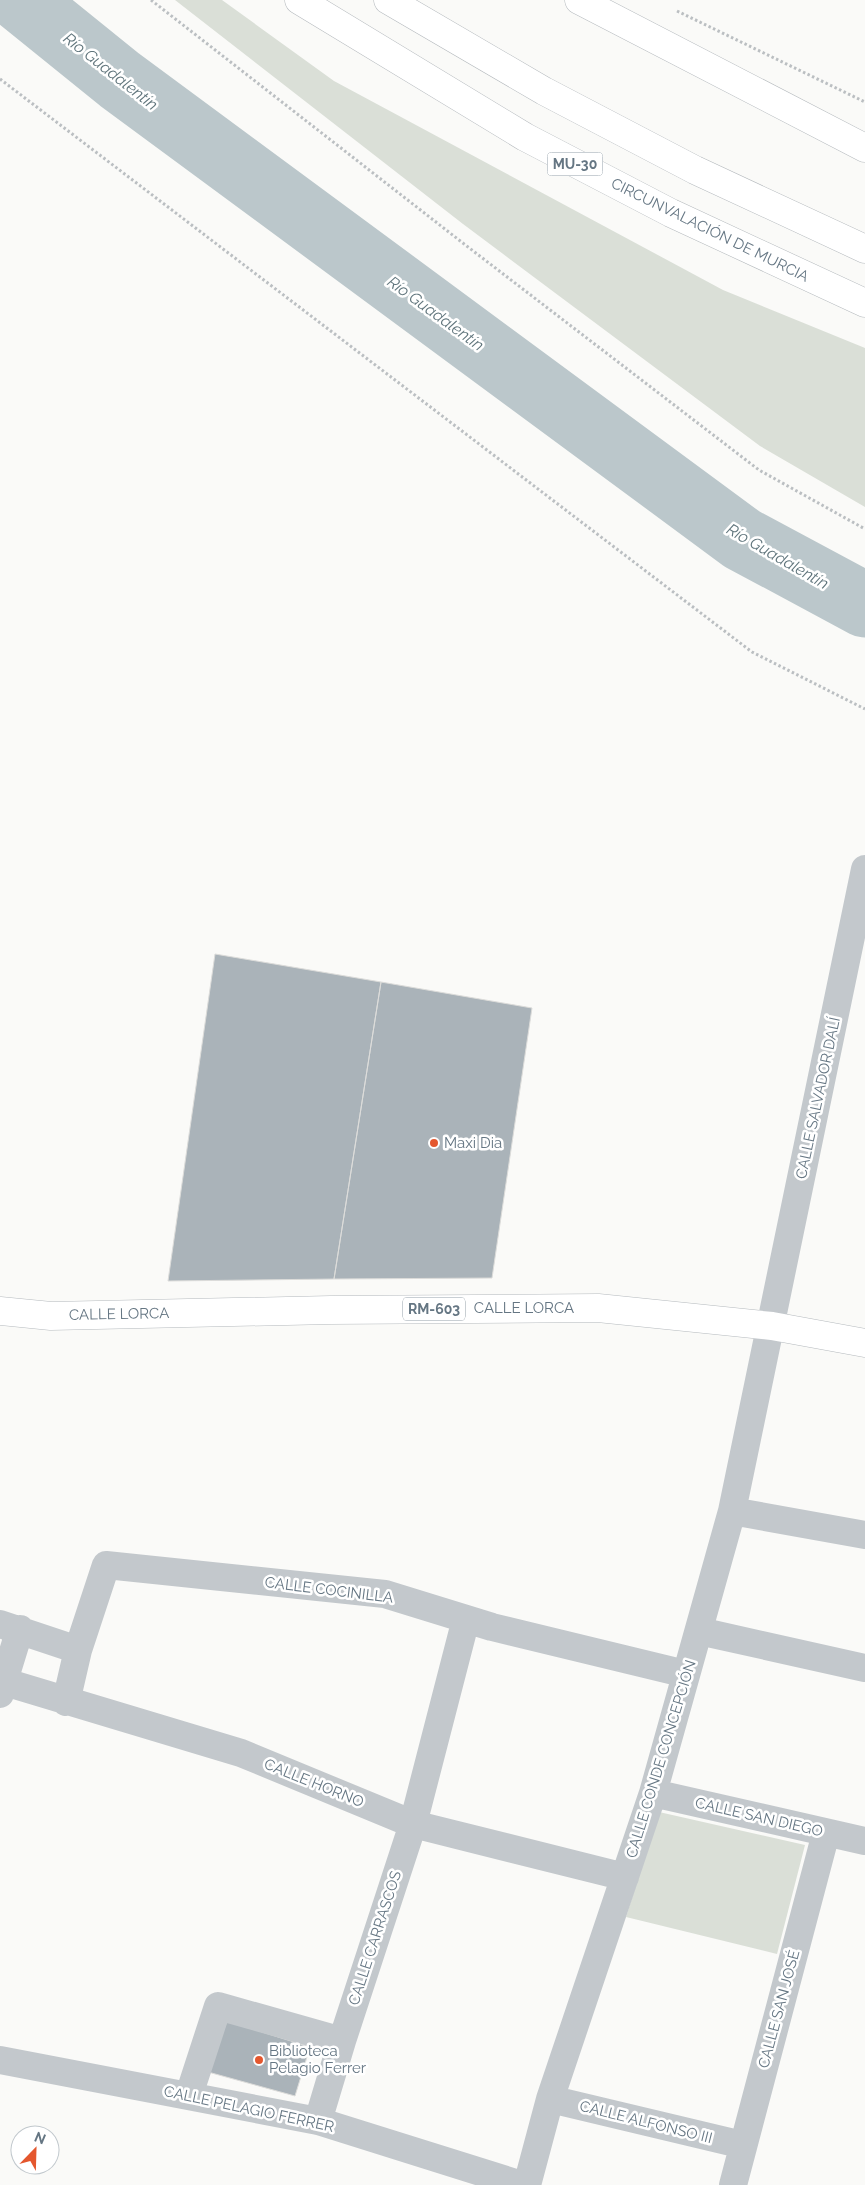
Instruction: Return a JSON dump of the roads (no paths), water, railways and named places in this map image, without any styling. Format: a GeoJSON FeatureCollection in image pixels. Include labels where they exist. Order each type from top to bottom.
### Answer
{"type":"FeatureCollection","features":[{"type":"Feature","properties":{"kind":"main road","name":"CIRCUNVALACIÓN DE MURCIA"},"geometry":{"type":"LineString","coordinates":[[299,0],[525,137],[671,213],[865,303]]}},
{"type":"Feature","properties":{"kind":"main road"},"geometry":{"type":"LineString","coordinates":[[388,0],[544,90],[695,170],[865,249]]}},
{"type":"Feature","properties":{"kind":"main road"},"geometry":{"type":"LineString","coordinates":[[578,0],[865,148]]}},
{"type":"Feature","properties":{"kind":"main road","name":"CALLE LORCA"},"geometry":{"type":"LineString","coordinates":[[0,1311],[51,1316],[322,1310],[598,1308],[772,1326],[865,1343]]}},
{"type":"Feature","properties":{"kind":"street","name":"CALLE SALVADOR DALÍ"},"geometry":{"type":"LineString","coordinates":[[772,1326],[865,869]]}},
{"type":"Feature","properties":{"kind":"street","name":"CALLE CONDE CONCEPCIÓN"},"geometry":{"type":"LineString","coordinates":[[527,2185],[550,2098],[653,1793],[732,1511],[772,1326]]}},
{"type":"Feature","properties":{"kind":"street"},"geometry":{"type":"LineString","coordinates":[[732,1511],[865,1535]]}},
{"type":"Feature","properties":{"kind":"street","name":"CALLE COCINILLA"},"geometry":{"type":"LineString","coordinates":[[66,1702],[78,1650],[106,1564],[385,1594],[466,1619],[686,1674]]}},
{"type":"Feature","properties":{"kind":"street","name":"CALLE CARRASCOS"},"geometry":{"type":"LineString","coordinates":[[318,2121],[412,1824],[466,1619]]}},
{"type":"Feature","properties":{"kind":"street"},"geometry":{"type":"LineString","coordinates":[[2,1688],[10,1626],[78,1650]]}},
{"type":"Feature","properties":{"kind":"street"},"geometry":{"type":"LineString","coordinates":[[699,1631],[865,1668]]}},
{"type":"Feature","properties":{"kind":"street","name":"CALLE HORNO"},"geometry":{"type":"LineString","coordinates":[[2,1688],[66,1702],[241,1753],[412,1824],[625,1877]]}},
{"type":"Feature","properties":{"kind":"street","name":"CALLE SAN DIEGO"},"geometry":{"type":"LineString","coordinates":[[653,1793],[865,1841]]}},
{"type":"Feature","properties":{"kind":"street","name":"CALLE SAN JOSÉ"},"geometry":{"type":"LineString","coordinates":[[733,2185],[826,1833]]}},
{"type":"Feature","properties":{"kind":"street"},"geometry":{"type":"LineString","coordinates":[[189,2095],[218,2006],[342,2041]]}},
{"type":"Feature","properties":{"kind":"street","name":"CALLE PELAGIO FERRER"},"geometry":{"type":"LineString","coordinates":[[0,2060],[318,2121],[522,2185]]}},
{"type":"Feature","properties":{"kind":"street","name":"CALLE ALFONSO III"},"geometry":{"type":"LineString","coordinates":[[550,2098],[743,2145]]}},
{"type":"Feature","properties":{"kind":"waterway","name":"Río Guadalentín"},"geometry":{"type":"LineString","coordinates":[[21,0],[120,80],[742,539],[865,605]]}},
{"type":"Feature","properties":{"kind":"place","name":"Maxi Dia"},"geometry":{"type":"Point","coordinates":[434,1143]}},
{"type":"Feature","properties":{"kind":"place","name":"Biblioteca Pelagio Ferrer"},"geometry":{"type":"Point","coordinates":[259,2060]}}]}
